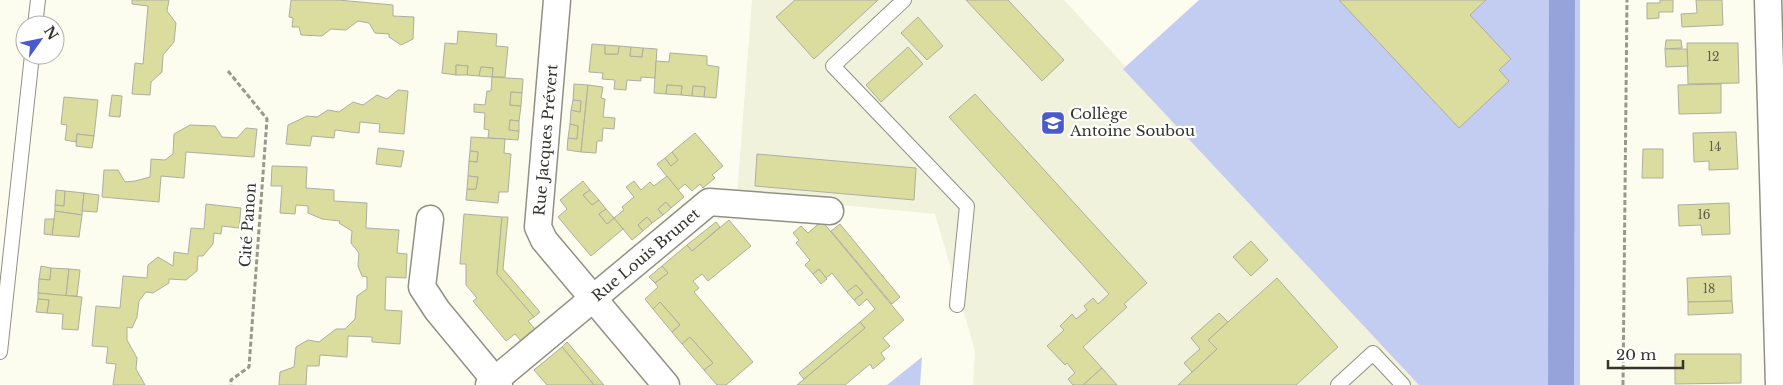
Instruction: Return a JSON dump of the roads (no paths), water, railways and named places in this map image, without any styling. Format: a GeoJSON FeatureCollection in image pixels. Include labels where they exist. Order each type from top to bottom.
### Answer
{"type":"FeatureCollection","features":[{"type":"Feature","properties":{"kind":"street","name":"Rue Jacques Prévert"},"geometry":{"type":"LineString","coordinates":[[557,0],[538,227],[544,240],[666,385]]}},
{"type":"Feature","properties":{"kind":"street"},"geometry":{"type":"LineString","coordinates":[[1768,0],[1776,29],[1779,385]]}},
{"type":"Feature","properties":{"kind":"street","name":"Rue Louis Brunet"},"geometry":{"type":"LineString","coordinates":[[494,383],[709,202],[830,211]]}},
{"type":"Feature","properties":{"kind":"street"},"geometry":{"type":"LineString","coordinates":[[430,219],[422,287],[436,310],[494,383]]}},
{"type":"Feature","properties":{"kind":"lane"},"geometry":{"type":"LineString","coordinates":[[36,15],[38,0]]}},
{"type":"Feature","properties":{"kind":"lane"},"geometry":{"type":"LineString","coordinates":[[904,0],[832,66],[966,206],[957,305]]}},
{"type":"Feature","properties":{"kind":"lane"},"geometry":{"type":"LineString","coordinates":[[0,352],[31,65]]}},
{"type":"Feature","properties":{"kind":"lane"},"geometry":{"type":"LineString","coordinates":[[1338,385],[1373,353],[1403,385]]}},
{"type":"Feature","properties":{"kind":"waterway"},"geometry":{"type":"LineString","coordinates":[[1561,385],[1562,0]]}},
{"type":"Feature","properties":{"kind":"place","name":"Collège Antoine Soubou"},"geometry":{"type":"Point","coordinates":[1053,123]}}]}
